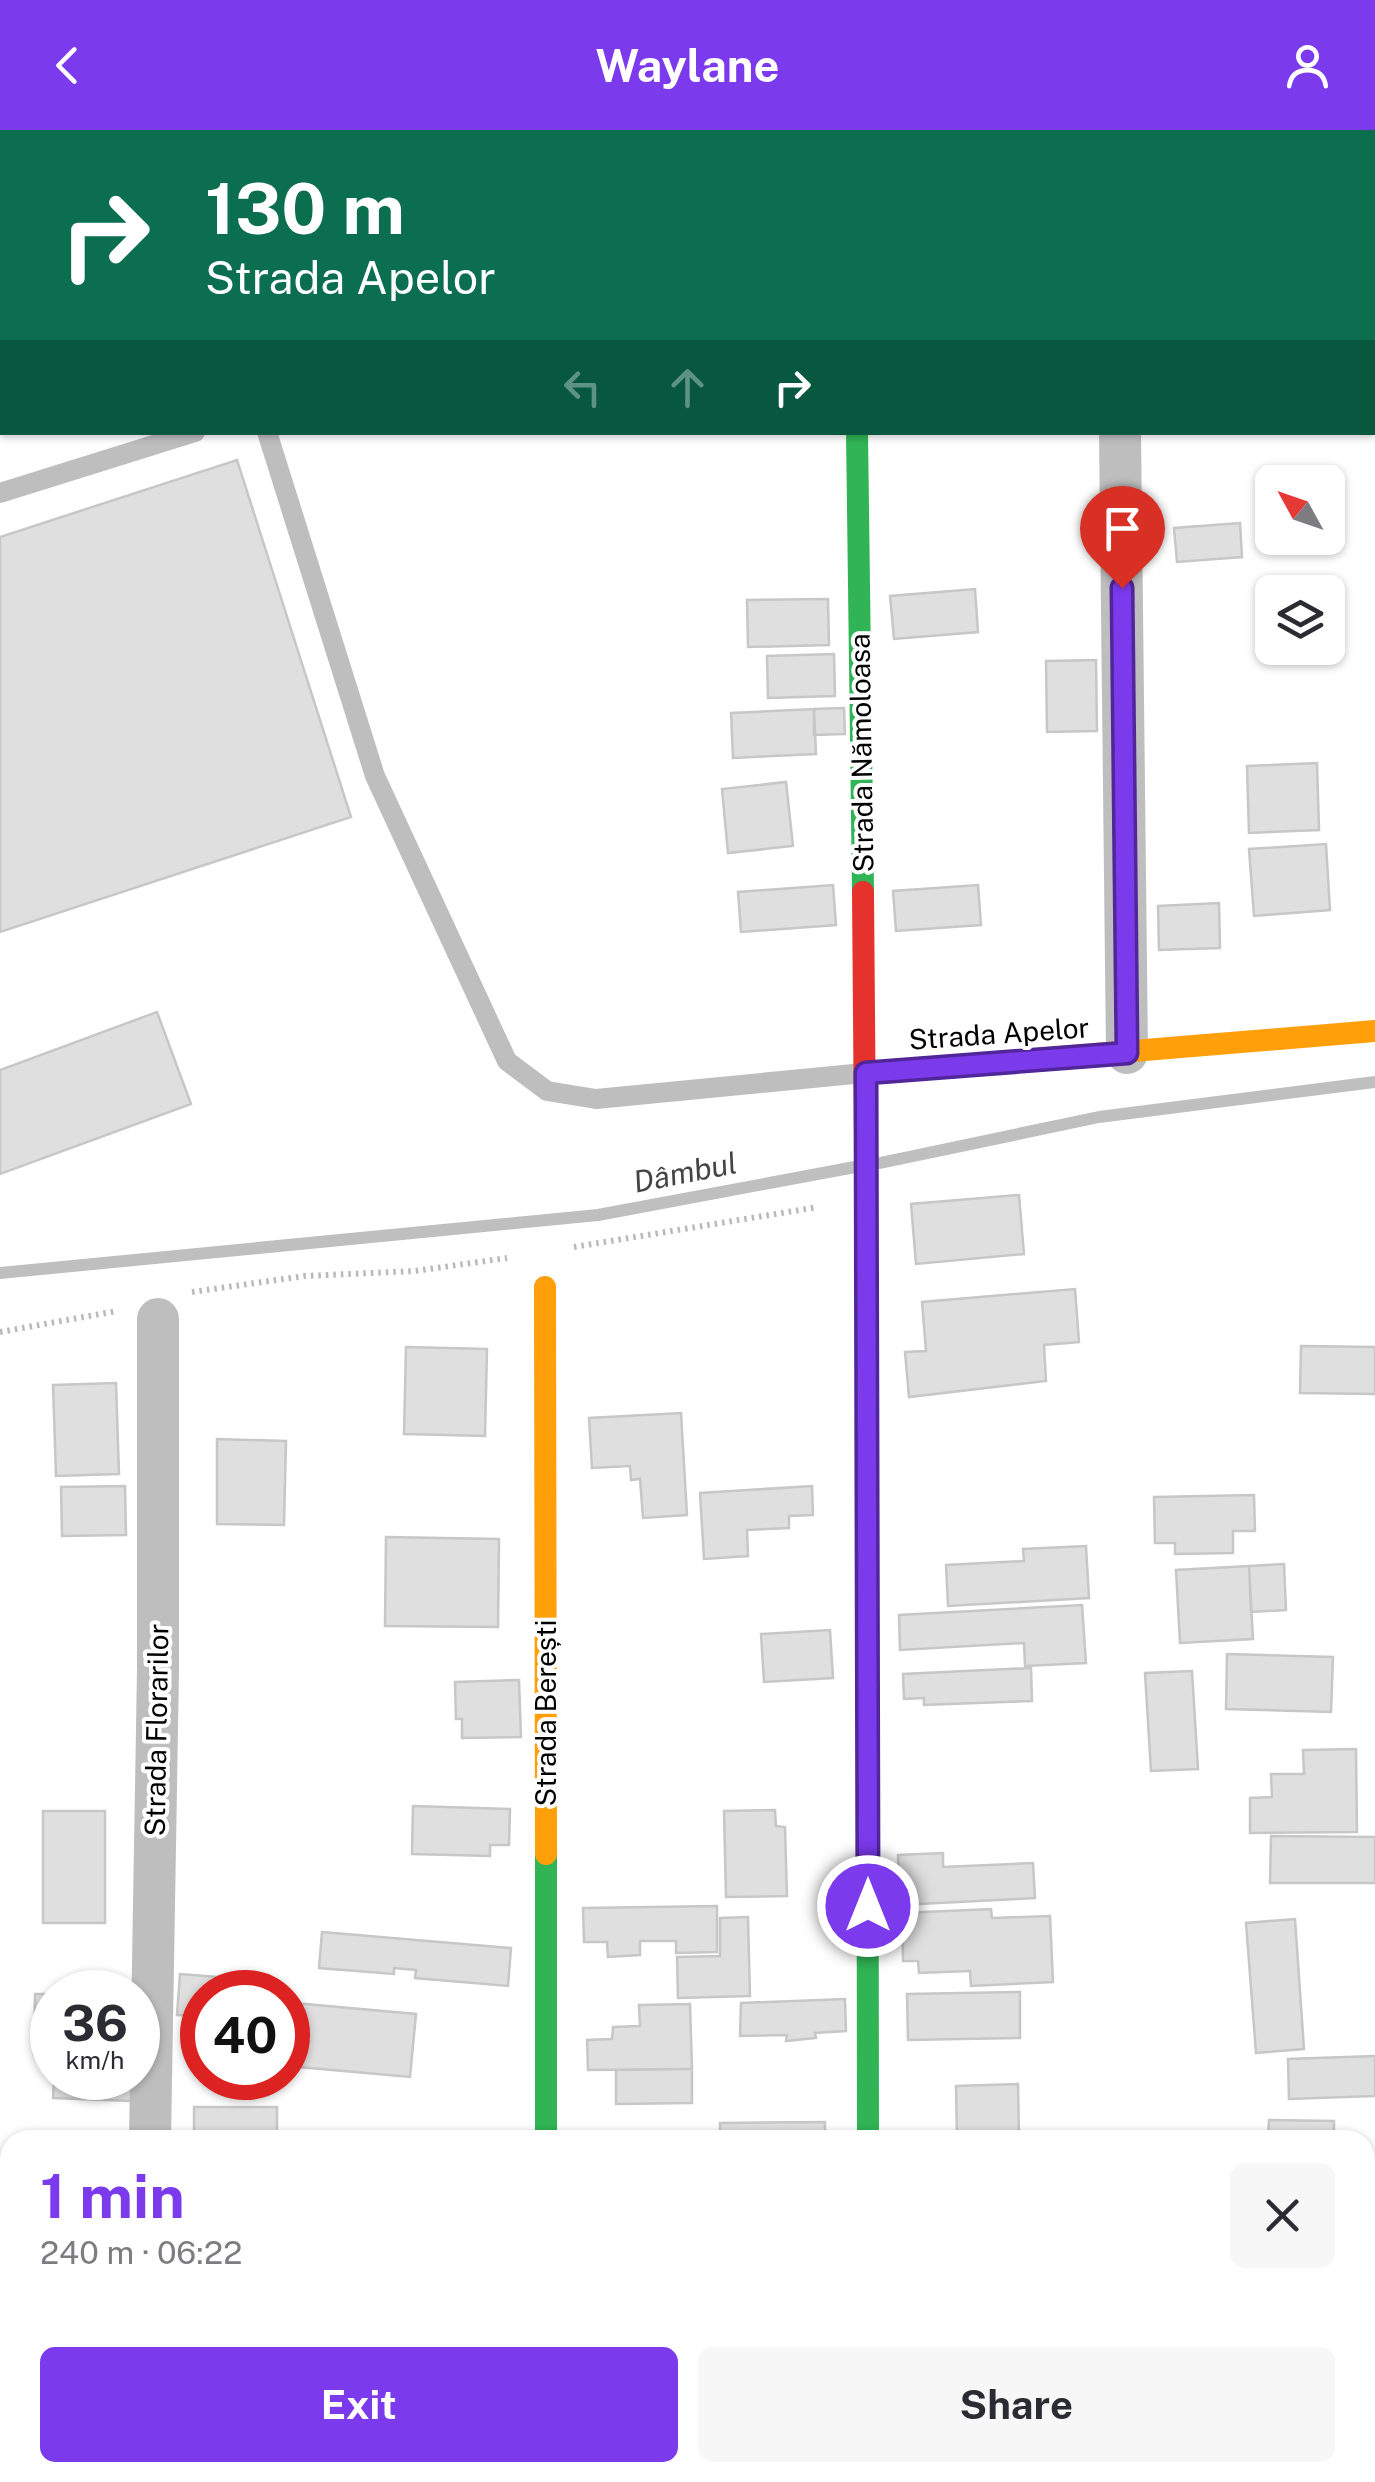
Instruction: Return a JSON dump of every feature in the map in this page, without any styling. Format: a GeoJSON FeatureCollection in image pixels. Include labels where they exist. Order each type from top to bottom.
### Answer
{"type":"FeatureCollection","features":[{"type":"Feature","properties":{"kind":"street","name":"Strada Nămoloasa"},"geometry":{"type":"LineString","coordinates":[[856,435],[868,1206],[868,2130]]}},
{"type":"Feature","properties":{"kind":"street"},"geometry":{"type":"LineString","coordinates":[[1120,435],[1127,1053]]}},
{"type":"Feature","properties":{"kind":"street","name":"Strada Apelor"},"geometry":{"type":"LineString","coordinates":[[866,1073],[1375,1030]]}},
{"type":"Feature","properties":{"kind":"street","name":"Strada Berești"},"geometry":{"type":"LineString","coordinates":[[544,1286],[546,2130]]}},
{"type":"Feature","properties":{"kind":"street","name":"Strada Florarilor"},"geometry":{"type":"LineString","coordinates":[[150,2130],[158,1670],[154,1308]]}},
{"type":"Feature","properties":{"kind":"lane"},"geometry":{"type":"LineString","coordinates":[[0,493],[185,435]]}},
{"type":"Feature","properties":{"kind":"lane"},"geometry":{"type":"LineString","coordinates":[[268,435],[375,776],[507,1062],[547,1091],[596,1099],[866,1073]]}},
{"type":"Feature","properties":{"kind":"path"},"geometry":{"type":"LineString","coordinates":[[562,1249],[811,1208],[868,1206]]}},
{"type":"Feature","properties":{"kind":"path"},"geometry":{"type":"LineString","coordinates":[[0,1332],[154,1308],[215,1286],[306,1276],[416,1271],[526,1255]]}},
{"type":"Feature","properties":{"kind":"building"},"geometry":{"type":"Polygon","coordinates":[[[237,460],[351,817],[0,932],[0,537],[237,460]]]}},
{"type":"Feature","properties":{"kind":"building"},"geometry":{"type":"Polygon","coordinates":[[[1240,523],[1242,557],[1177,562],[1174,528],[1240,523]]]}},
{"type":"Feature","properties":{"kind":"building"},"geometry":{"type":"Polygon","coordinates":[[[975,589],[978,632],[894,639],[890,596],[975,589]]]}},
{"type":"Feature","properties":{"kind":"building"},"geometry":{"type":"Polygon","coordinates":[[[828,599],[829,645],[748,647],[747,600],[828,599]]]}},
{"type":"Feature","properties":{"kind":"building"},"geometry":{"type":"Polygon","coordinates":[[[834,654],[835,696],[768,698],[767,656],[834,654]]]}},
{"type":"Feature","properties":{"kind":"building"},"geometry":{"type":"Polygon","coordinates":[[[1096,660],[1097,731],[1047,732],[1046,661],[1096,660]]]}},
{"type":"Feature","properties":{"kind":"building"},"geometry":{"type":"Polygon","coordinates":[[[844,708],[845,734],[814,735],[814,709],[844,708]]]}},
{"type":"Feature","properties":{"kind":"building"},"geometry":{"type":"Polygon","coordinates":[[[814,709],[816,754],[733,758],[731,713],[814,709]]]}},
{"type":"Feature","properties":{"kind":"building"},"geometry":{"type":"Polygon","coordinates":[[[1317,763],[1319,830],[1249,833],[1247,766],[1317,763]]]}},
{"type":"Feature","properties":{"kind":"building"},"geometry":{"type":"Polygon","coordinates":[[[786,782],[793,846],[728,853],[722,789],[786,782]]]}},
{"type":"Feature","properties":{"kind":"building"},"geometry":{"type":"Polygon","coordinates":[[[1326,844],[1330,910],[1254,916],[1249,849],[1326,844]]]}},
{"type":"Feature","properties":{"kind":"building"},"geometry":{"type":"Polygon","coordinates":[[[833,885],[836,925],[741,932],[738,892],[833,885]]]}},
{"type":"Feature","properties":{"kind":"building"},"geometry":{"type":"Polygon","coordinates":[[[978,885],[981,925],[896,931],[893,891],[978,885]]]}},
{"type":"Feature","properties":{"kind":"building"},"geometry":{"type":"Polygon","coordinates":[[[1219,903],[1220,948],[1159,950],[1158,906],[1219,903]]]}},
{"type":"Feature","properties":{"kind":"building"},"geometry":{"type":"Polygon","coordinates":[[[157,1012],[191,1104],[0,1174],[0,1070],[157,1012]]]}},
{"type":"Feature","properties":{"kind":"building"},"geometry":{"type":"Polygon","coordinates":[[[1019,1195],[1024,1254],[916,1264],[911,1204],[1019,1195]]]}},
{"type":"Feature","properties":{"kind":"building"},"geometry":{"type":"Polygon","coordinates":[[[1075,1289],[1079,1342],[1044,1345],[1046,1381],[909,1397],[905,1352],[926,1351],[922,1302],[1075,1289]]]}},
{"type":"Feature","properties":{"kind":"building"},"geometry":{"type":"Polygon","coordinates":[[[1301,1346],[1375,1347],[1375,1394],[1300,1393],[1301,1346]]]}},
{"type":"Feature","properties":{"kind":"building"},"geometry":{"type":"Polygon","coordinates":[[[406,1347],[487,1349],[485,1436],[404,1434],[406,1347]]]}},
{"type":"Feature","properties":{"kind":"building"},"geometry":{"type":"Polygon","coordinates":[[[116,1383],[119,1474],[56,1476],[53,1385],[116,1383]]]}},
{"type":"Feature","properties":{"kind":"building"},"geometry":{"type":"Polygon","coordinates":[[[681,1413],[687,1515],[643,1518],[640,1479],[631,1480],[630,1466],[592,1468],[589,1418],[681,1413]]]}},
{"type":"Feature","properties":{"kind":"building"},"geometry":{"type":"Polygon","coordinates":[[[217,1439],[286,1441],[284,1525],[217,1524],[217,1439]]]}},
{"type":"Feature","properties":{"kind":"building"},"geometry":{"type":"Polygon","coordinates":[[[125,1486],[126,1535],[62,1536],[61,1487],[125,1486]]]}},
{"type":"Feature","properties":{"kind":"building"},"geometry":{"type":"Polygon","coordinates":[[[812,1486],[813,1515],[789,1516],[789,1528],[747,1530],[748,1556],[704,1559],[700,1493],[812,1486]]]}},
{"type":"Feature","properties":{"kind":"building"},"geometry":{"type":"Polygon","coordinates":[[[1254,1495],[1255,1531],[1233,1531],[1233,1553],[1175,1554],[1175,1543],[1155,1543],[1154,1497],[1254,1495]]]}},
{"type":"Feature","properties":{"kind":"building"},"geometry":{"type":"Polygon","coordinates":[[[386,1537],[499,1539],[498,1627],[385,1626],[386,1537]]]}},
{"type":"Feature","properties":{"kind":"building"},"geometry":{"type":"Polygon","coordinates":[[[1086,1546],[1089,1598],[948,1606],[946,1565],[1024,1561],[1023,1549],[1086,1546]]]}},
{"type":"Feature","properties":{"kind":"building"},"geometry":{"type":"Polygon","coordinates":[[[1284,1564],[1286,1610],[1251,1612],[1249,1566],[1284,1564]]]}},
{"type":"Feature","properties":{"kind":"building"},"geometry":{"type":"Polygon","coordinates":[[[1249,1566],[1253,1639],[1180,1643],[1176,1570],[1249,1566]]]}},
{"type":"Feature","properties":{"kind":"building"},"geometry":{"type":"Polygon","coordinates":[[[1082,1605],[1086,1663],[1025,1666],[1024,1643],[900,1650],[899,1615],[1082,1605]]]}},
{"type":"Feature","properties":{"kind":"building"},"geometry":{"type":"Polygon","coordinates":[[[830,1630],[833,1678],[764,1682],[761,1634],[830,1630]]]}},
{"type":"Feature","properties":{"kind":"building"},"geometry":{"type":"Polygon","coordinates":[[[1227,1654],[1333,1657],[1331,1712],[1226,1709],[1227,1654]]]}},
{"type":"Feature","properties":{"kind":"building"},"geometry":{"type":"Polygon","coordinates":[[[1031,1668],[1032,1701],[924,1705],[924,1698],[904,1699],[903,1674],[1031,1668]]]}},
{"type":"Feature","properties":{"kind":"building"},"geometry":{"type":"Polygon","coordinates":[[[1192,1671],[1198,1769],[1151,1771],[1145,1673],[1192,1671]]]}},
{"type":"Feature","properties":{"kind":"building"},"geometry":{"type":"Polygon","coordinates":[[[519,1680],[521,1737],[462,1738],[462,1719],[456,1719],[455,1682],[519,1680]]]}},
{"type":"Feature","properties":{"kind":"building"},"geometry":{"type":"Polygon","coordinates":[[[1356,1749],[1357,1832],[1250,1833],[1250,1798],[1272,1797],[1271,1774],[1304,1774],[1303,1750],[1356,1749]]]}},
{"type":"Feature","properties":{"kind":"building"},"geometry":{"type":"Polygon","coordinates":[[[413,1806],[510,1809],[509,1845],[490,1845],[490,1856],[412,1854],[413,1806]]]}},
{"type":"Feature","properties":{"kind":"building"},"geometry":{"type":"Polygon","coordinates":[[[775,1810],[776,1826],[785,1827],[787,1896],[726,1897],[724,1811],[775,1810]]]}},
{"type":"Feature","properties":{"kind":"building"},"geometry":{"type":"Polygon","coordinates":[[[43,1811],[105,1811],[105,1923],[43,1923],[43,1811]]]}},
{"type":"Feature","properties":{"kind":"building"},"geometry":{"type":"Polygon","coordinates":[[[1271,1836],[1375,1837],[1375,1883],[1270,1883],[1271,1836]]]}},
{"type":"Feature","properties":{"kind":"building"},"geometry":{"type":"Polygon","coordinates":[[[943,1853],[943,1867],[1033,1863],[1035,1898],[900,1905],[898,1855],[943,1853]]]}},
{"type":"Feature","properties":{"kind":"building"},"geometry":{"type":"Polygon","coordinates":[[[717,1906],[717,1952],[676,1953],[676,1941],[640,1941],[640,1955],[608,1957],[607,1942],[584,1942],[583,1908],[717,1906]]]}},
{"type":"Feature","properties":{"kind":"building"},"geometry":{"type":"Polygon","coordinates":[[[991,1909],[992,1918],[1050,1916],[1053,1982],[971,1986],[970,1971],[919,1973],[918,1961],[903,1961],[902,1913],[991,1909]]]}},
{"type":"Feature","properties":{"kind":"building"},"geometry":{"type":"Polygon","coordinates":[[[748,1917],[750,1996],[678,1998],[677,1957],[720,1956],[720,1918],[748,1917]]]}},
{"type":"Feature","properties":{"kind":"building"},"geometry":{"type":"Polygon","coordinates":[[[1295,1919],[1304,2049],[1256,2053],[1246,1923],[1295,1919]]]}},
{"type":"Feature","properties":{"kind":"building"},"geometry":{"type":"Polygon","coordinates":[[[322,1932],[511,1948],[508,1986],[415,1978],[416,1970],[394,1968],[394,1974],[319,1968],[322,1932]]]}},
{"type":"Feature","properties":{"kind":"building"},"geometry":{"type":"Polygon","coordinates":[[[1020,1992],[1020,2038],[908,2040],[907,1994],[1020,1992]]]}},
{"type":"Feature","properties":{"kind":"building"},"geometry":{"type":"Polygon","coordinates":[[[845,1999],[846,2031],[815,2033],[816,2038],[786,2041],[787,2035],[740,2036],[741,2003],[845,1999]]]}},
{"type":"Feature","properties":{"kind":"building"},"geometry":{"type":"Polygon","coordinates":[[[310,2004],[416,2014],[410,2077],[310,2068],[310,2004]]]}},
{"type":"Feature","properties":{"kind":"building"},"geometry":{"type":"Polygon","coordinates":[[[690,2004],[692,2069],[588,2070],[587,2040],[612,2039],[613,2027],[640,2026],[639,2005],[690,2004]]]}},
{"type":"Feature","properties":{"kind":"building"},"geometry":{"type":"Polygon","coordinates":[[[1375,2056],[1375,2096],[1289,2099],[1288,2059],[1375,2056]]]}},
{"type":"Feature","properties":{"kind":"building"},"geometry":{"type":"Polygon","coordinates":[[[692,2069],[692,2103],[616,2104],[616,2070],[692,2069]]]}},
{"type":"Feature","properties":{"kind":"building"},"geometry":{"type":"Polygon","coordinates":[[[1018,2084],[1019,2130],[957,2130],[956,2086],[1018,2084]]]}},
{"type":"Feature","properties":{"kind":"building"},"geometry":{"type":"Polygon","coordinates":[[[194,2107],[277,2107],[277,2130],[194,2130],[194,2107]]]}},
{"type":"Feature","properties":{"kind":"building"},"geometry":{"type":"Polygon","coordinates":[[[1269,2120],[1334,2121],[1334,2130],[1268,2130],[1269,2120]]]}},
{"type":"Feature","properties":{"kind":"building"},"geometry":{"type":"Polygon","coordinates":[[[825,2122],[825,2130],[720,2130],[720,2123],[825,2122]]]}},
{"type":"Feature","properties":{"kind":"waterway","name":"Dâmbul"},"geometry":{"type":"LineString","coordinates":[[880,1163],[1099,1117],[1375,1082]]}},
{"type":"Feature","properties":{"kind":"waterway","name":"Dâmbul"},"geometry":{"type":"LineString","coordinates":[[0,1273],[598,1215],[855,1167]]}},
{"type":"Feature","properties":{"kind":"traffic: fast"},"geometry":{"type":"LineString","coordinates":[[857,435],[863,892]]}},
{"type":"Feature","properties":{"kind":"traffic: fast"},"geometry":{"type":"LineString","coordinates":[[867,1381],[868,2130]]}},
{"type":"Feature","properties":{"kind":"traffic: fast"},"geometry":{"type":"LineString","coordinates":[[546,1854],[546,2130]]}},
{"type":"Feature","properties":{"kind":"traffic: slow"},"geometry":{"type":"LineString","coordinates":[[866,1073],[1375,1031]]}},
{"type":"Feature","properties":{"kind":"traffic: slow"},"geometry":{"type":"LineString","coordinates":[[545,1287],[546,1854]]}},
{"type":"Feature","properties":{"kind":"traffic: jam"},"geometry":{"type":"LineString","coordinates":[[863,892],[867,1381]]}},
{"type":"Feature","properties":{"kind":"route"},"geometry":{"type":"LineString","coordinates":[[868,1906],[866,1073],[1127,1053],[1122,588]]}}]}
